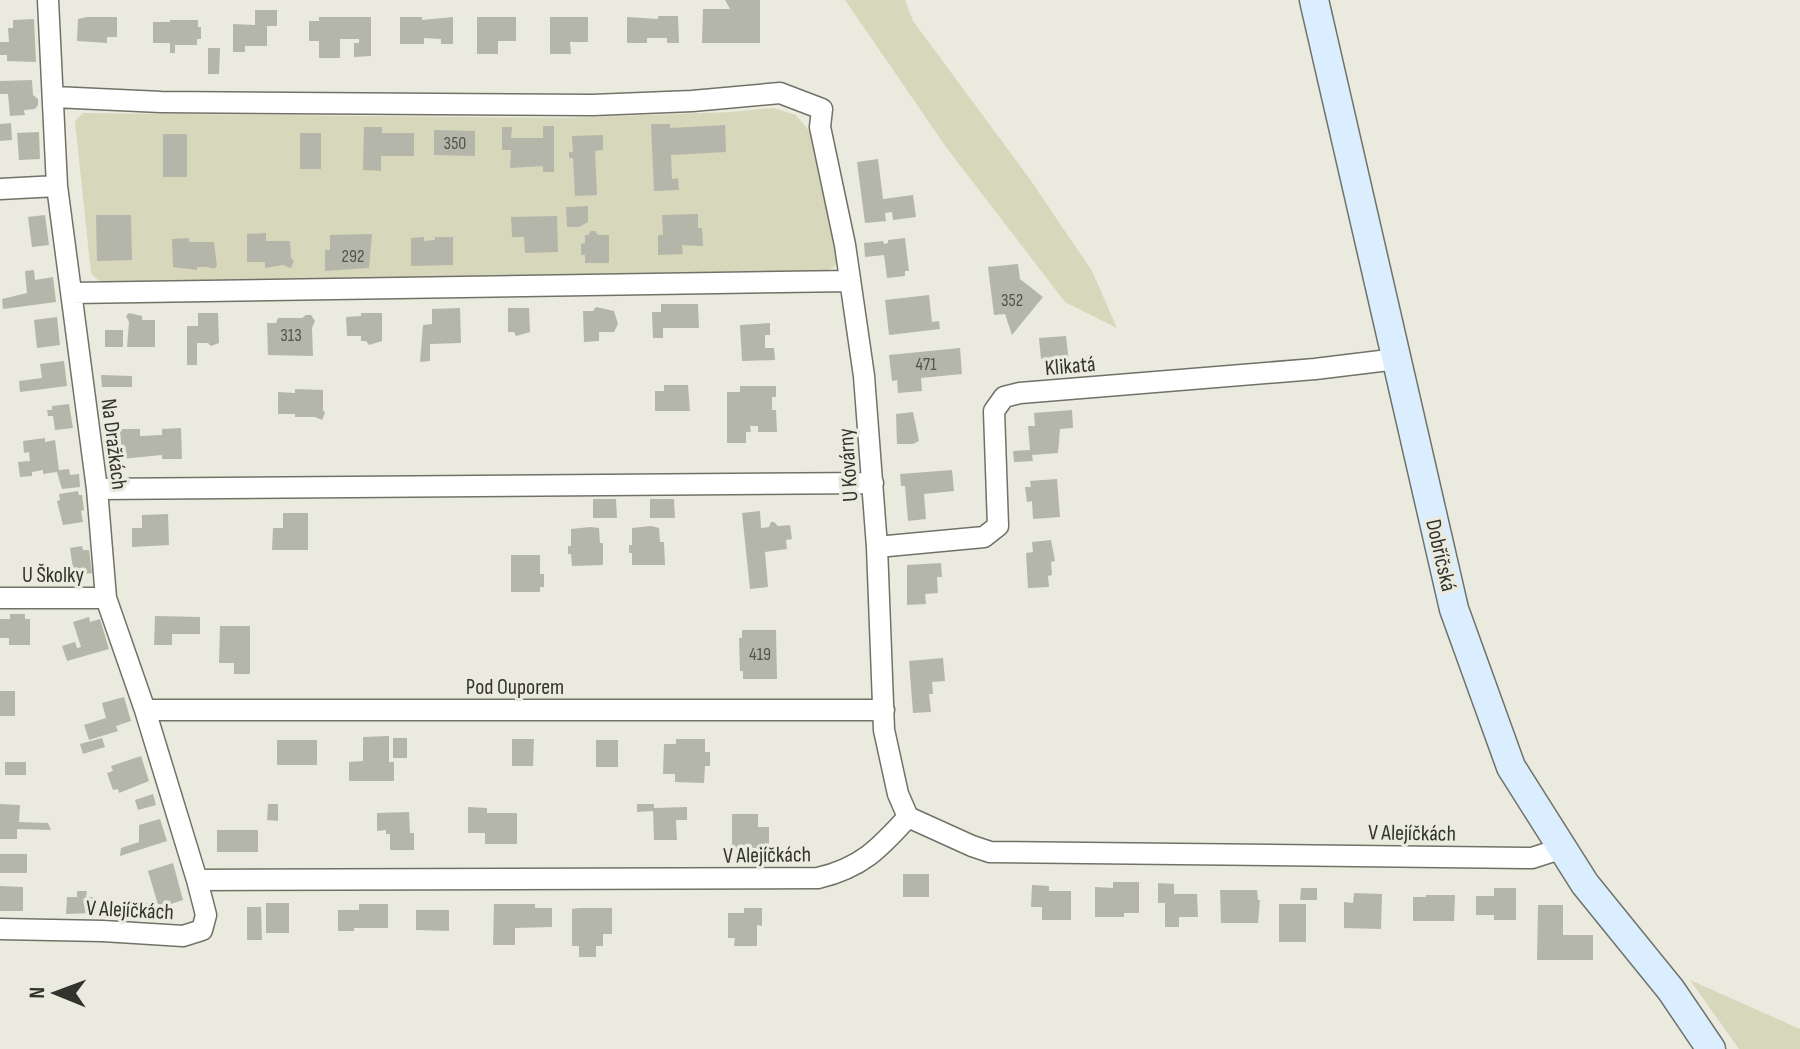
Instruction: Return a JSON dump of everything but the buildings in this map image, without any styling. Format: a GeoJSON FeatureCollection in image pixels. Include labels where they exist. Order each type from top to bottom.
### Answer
{"type":"FeatureCollection","features":[{"type":"Feature","properties":{"kind":"street","name":"Na Dražkách"},"geometry":{"type":"LineString","coordinates":[[48,0],[57,186],[97,489],[106,598],[145,710],[197,880]]}},
{"type":"Feature","properties":{"kind":"street","name":"Dobříčská"},"geometry":{"type":"LineString","coordinates":[[1314,0],[1454,609],[1511,767],[1585,884],[1671,990],[1711,1049]]}},
{"type":"Feature","properties":{"kind":"street","name":"U Kovárny"},"geometry":{"type":"LineString","coordinates":[[54,97],[161,102],[593,105],[780,93],[822,109],[820,127],[850,281],[864,376],[877,547],[884,730],[898,794],[908,817]]}},
{"type":"Feature","properties":{"kind":"street"},"geometry":{"type":"LineString","coordinates":[[0,189],[57,186]]}},
{"type":"Feature","properties":{"kind":"street"},"geometry":{"type":"LineString","coordinates":[[72,293],[850,281]]}},
{"type":"Feature","properties":{"kind":"street","name":"Klikatá"},"geometry":{"type":"LineString","coordinates":[[877,547],[984,537],[998,526],[994,411],[1004,397],[1020,393],[1315,369],[1397,359]]}},
{"type":"Feature","properties":{"kind":"street"},"geometry":{"type":"LineString","coordinates":[[97,489],[873,483]]}},
{"type":"Feature","properties":{"kind":"street","name":"U Školky"},"geometry":{"type":"LineString","coordinates":[[0,598],[106,598]]}},
{"type":"Feature","properties":{"kind":"street","name":"Pod Ouporem"},"geometry":{"type":"LineString","coordinates":[[145,710],[884,710]]}},
{"type":"Feature","properties":{"kind":"street","name":"V Alejíčkách"},"geometry":{"type":"LineString","coordinates":[[0,929],[183,936],[202,930],[206,915],[197,880],[818,878],[856,866],[877,851],[908,817],[990,852],[1532,858],[1563,848]]}},
{"type":"Feature","properties":{"kind":"green space"},"geometry":{"type":"Polygon","coordinates":[[[845,0],[905,0],[913,21],[1029,178],[1092,271],[1117,328],[1065,302],[946,147],[845,0]]]}},
{"type":"Feature","properties":{"kind":"green space"},"geometry":{"type":"Polygon","coordinates":[[[773,108],[796,115],[809,131],[838,257],[835,266],[826,271],[165,281],[99,281],[91,273],[75,121],[83,113],[564,118],[773,108]]]}},
{"type":"Feature","properties":{"kind":"green space"},"geometry":{"type":"Polygon","coordinates":[[[1690,980],[1800,1029],[1800,1049],[1739,1049],[1690,980]]]}}]}
